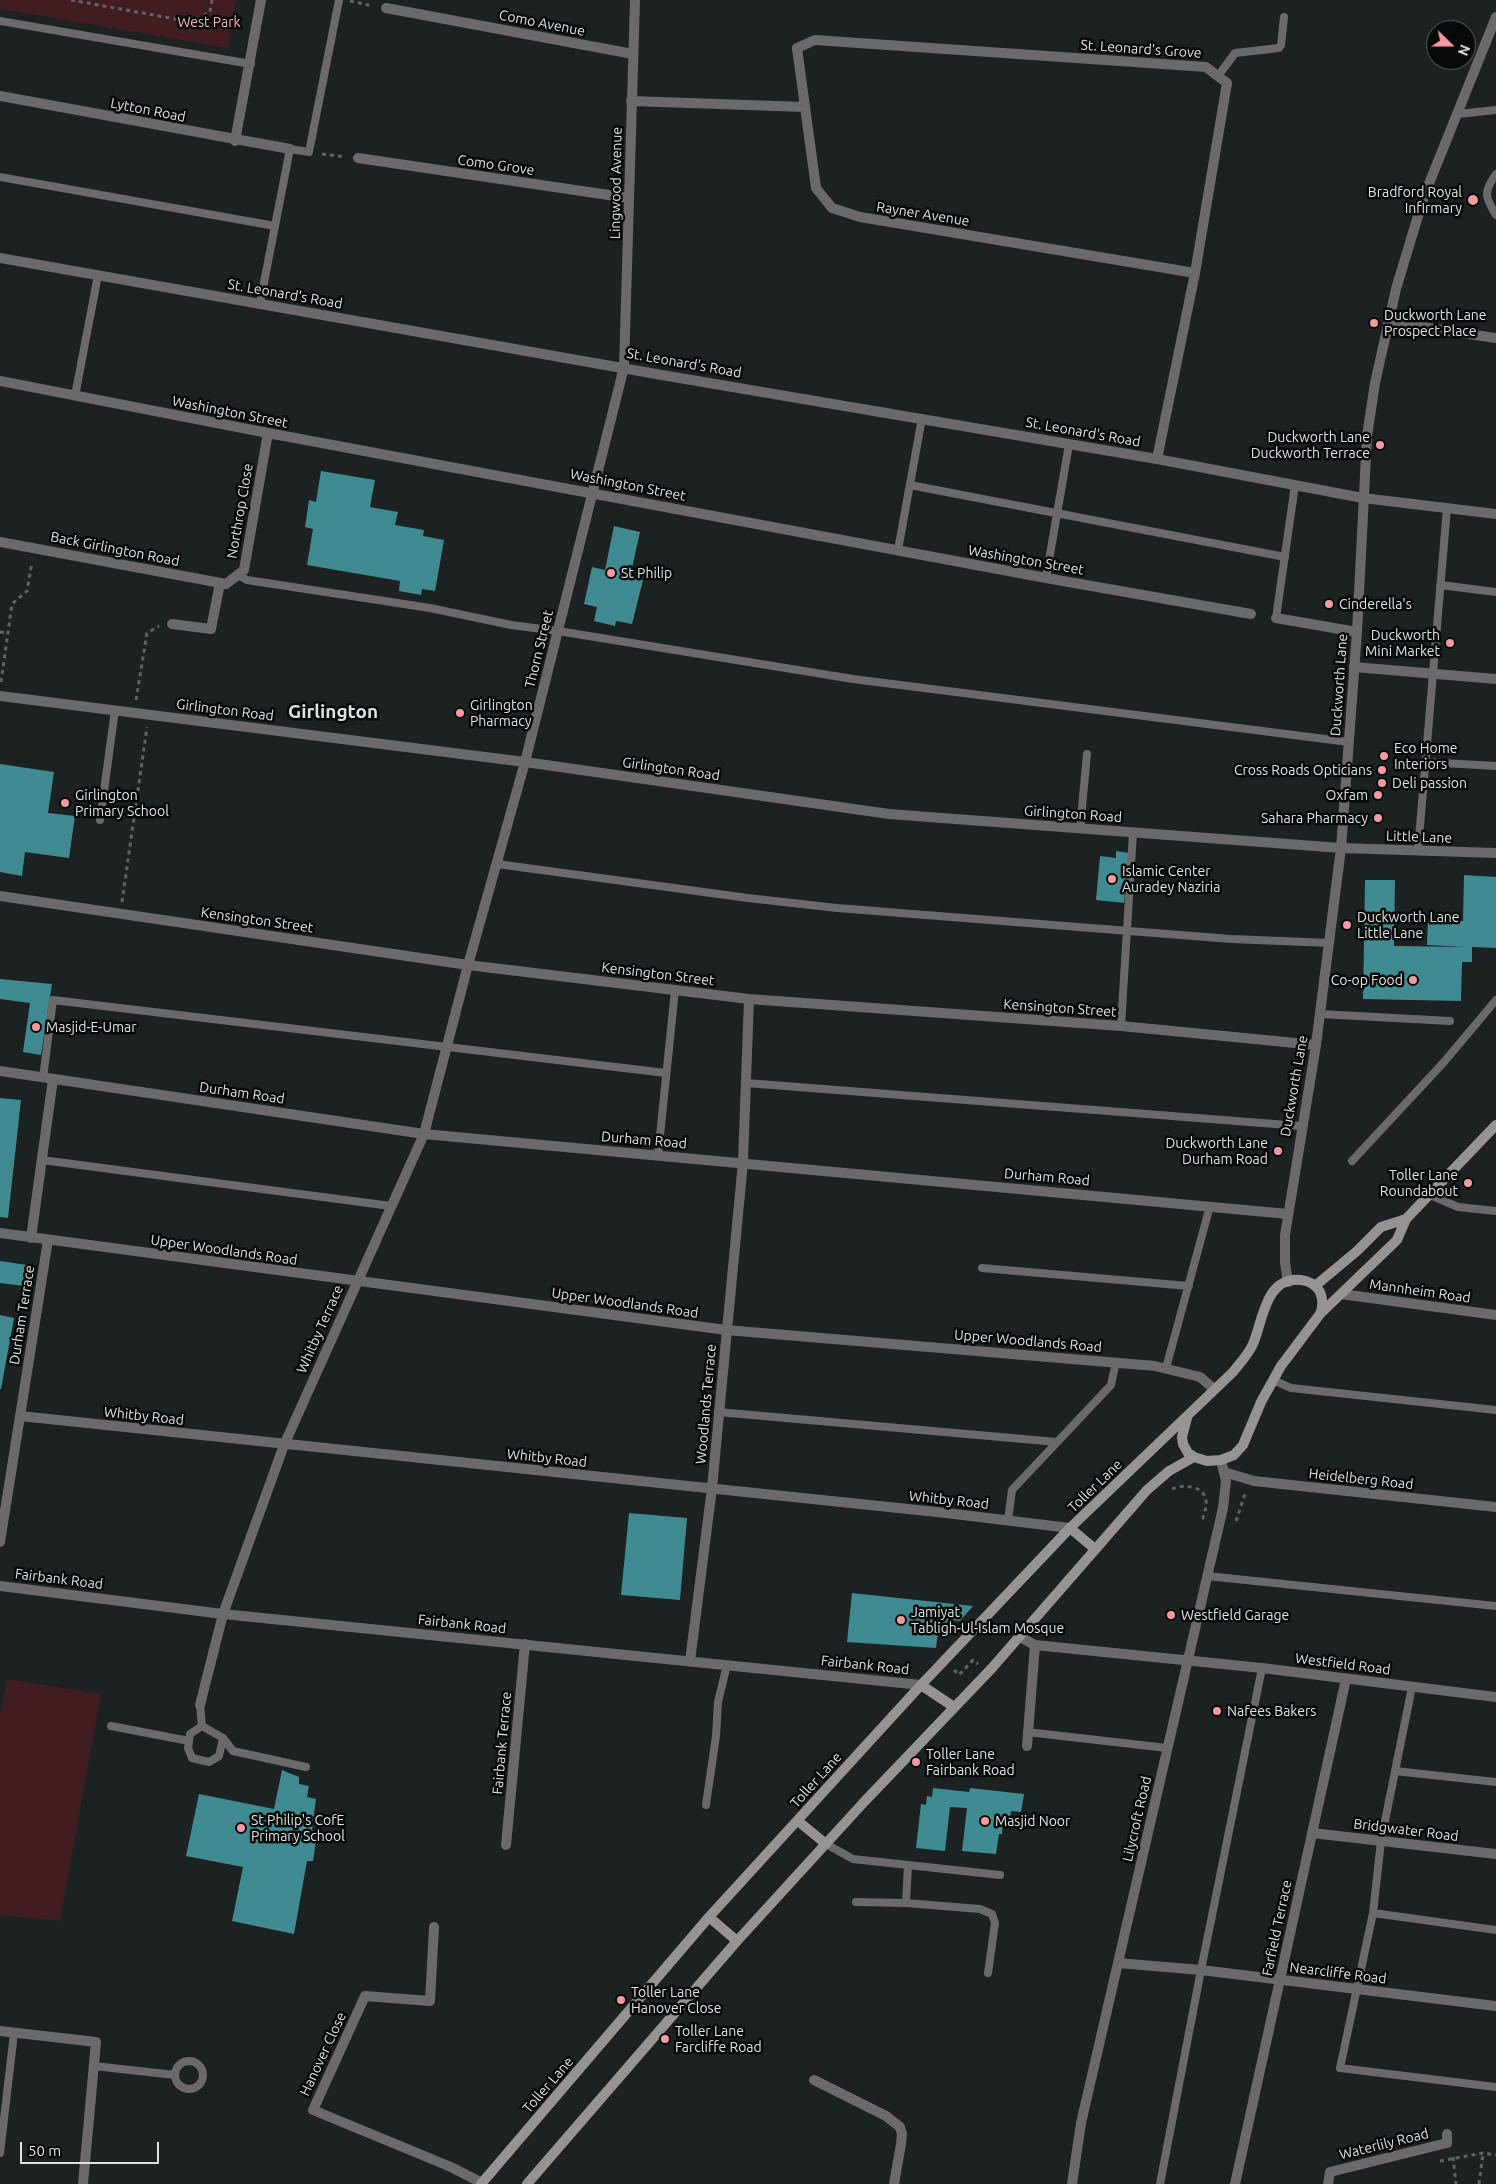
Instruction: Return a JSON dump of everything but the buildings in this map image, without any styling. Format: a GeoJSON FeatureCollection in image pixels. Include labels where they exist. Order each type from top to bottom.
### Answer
{"type":"FeatureCollection","features":[{"type":"Feature","properties":{"kind":"main road"},"geometry":{"type":"LineString","coordinates":[[527,2184],[736,1941],[1020,1637],[1095,1549],[1158,1480],[1194,1457],[1207,1461],[1221,1460],[1234,1455],[1243,1445],[1273,1380],[1320,1314],[1397,1240],[1406,1220],[1496,1125]]}},
{"type":"Feature","properties":{"kind":"main road"},"geometry":{"type":"LineString","coordinates":[[1315,1286],[1357,1251],[1381,1226],[1406,1220]]}},
{"type":"Feature","properties":{"kind":"main road"},"geometry":{"type":"LineString","coordinates":[[1288,1282],[1303,1281],[1315,1286],[1322,1299],[1320,1314]]}},
{"type":"Feature","properties":{"kind":"main road","name":"Toller Lane"},"geometry":{"type":"LineString","coordinates":[[482,2183],[709,1918],[921,1685],[1070,1528],[1214,1388],[1233,1372],[1253,1344],[1266,1301],[1277,1287],[1288,1282]]}},
{"type":"Feature","properties":{"kind":"main road","name":"Toller Lane"},"geometry":{"type":"LineString","coordinates":[[1190,1413],[1182,1437],[1185,1449],[1194,1457]]}},
{"type":"Feature","properties":{"kind":"main road"},"geometry":{"type":"LineString","coordinates":[[1070,1528],[1095,1549]]}},
{"type":"Feature","properties":{"kind":"main road"},"geometry":{"type":"LineString","coordinates":[[921,1685],[954,1707]]}},
{"type":"Feature","properties":{"kind":"main road"},"geometry":{"type":"LineString","coordinates":[[798,1821],[826,1844]]}},
{"type":"Feature","properties":{"kind":"main road"},"geometry":{"type":"LineString","coordinates":[[709,1918],[736,1941]]}},
{"type":"Feature","properties":{"kind":"street"},"geometry":{"type":"LineString","coordinates":[[235,140],[261,0]]}},
{"type":"Feature","properties":{"kind":"street","name":"Lingwood Avenue"},"geometry":{"type":"LineString","coordinates":[[624,367],[635,0]]}},
{"type":"Feature","properties":{"kind":"street","name":"Como Avenue"},"geometry":{"type":"LineString","coordinates":[[386,8],[633,54]]}},
{"type":"Feature","properties":{"kind":"street","name":"Duckworth Lane"},"geometry":{"type":"LineString","coordinates":[[1288,1282],[1284,1251],[1288,1214],[1316,1045],[1341,848],[1357,632],[1367,436],[1375,382],[1389,322],[1424,196],[1496,17]]}},
{"type":"Feature","properties":{"kind":"street","name":"St. Leonard's Grove"},"geometry":{"type":"LineString","coordinates":[[815,40],[1206,67],[1218,76]]}},
{"type":"Feature","properties":{"kind":"street","name":"Rayner Avenue"},"geometry":{"type":"LineString","coordinates":[[815,40],[797,48],[816,188],[832,208],[860,217],[1194,273]]}},
{"type":"Feature","properties":{"kind":"street"},"geometry":{"type":"LineString","coordinates":[[1156,459],[1194,273],[1227,83],[1218,76]]}},
{"type":"Feature","properties":{"kind":"street","name":"Lytton Road"},"geometry":{"type":"LineString","coordinates":[[0,98],[290,149]]}},
{"type":"Feature","properties":{"kind":"street"},"geometry":{"type":"LineString","coordinates":[[632,101],[805,107]]}},
{"type":"Feature","properties":{"kind":"street","name":"Como Grove"},"geometry":{"type":"LineString","coordinates":[[358,158],[629,198]]}},
{"type":"Feature","properties":{"kind":"street","name":"St. Leonard's Road"},"geometry":{"type":"LineString","coordinates":[[0,258],[656,374],[1156,459],[1363,498],[1496,514]]}},
{"type":"Feature","properties":{"kind":"street"},"geometry":{"type":"LineString","coordinates":[[1389,322],[1496,338]]}},
{"type":"Feature","properties":{"kind":"street","name":"Thorn Street"},"geometry":{"type":"LineString","coordinates":[[468,965],[526,762],[624,367]]}},
{"type":"Feature","properties":{"kind":"street","name":"Washington Street"},"geometry":{"type":"LineString","coordinates":[[0,381],[1046,578],[1251,614]]}},
{"type":"Feature","properties":{"kind":"street","name":"Northrop Close"},"geometry":{"type":"LineString","coordinates":[[223,584],[244,570],[268,433]]}},
{"type":"Feature","properties":{"kind":"street","name":"Back Girlington Road"},"geometry":{"type":"LineString","coordinates":[[0,542],[223,584]]}},
{"type":"Feature","properties":{"kind":"street"},"geometry":{"type":"LineString","coordinates":[[172,624],[211,629],[223,584]]}},
{"type":"Feature","properties":{"kind":"street"},"geometry":{"type":"LineString","coordinates":[[1276,618],[1357,632]]}},
{"type":"Feature","properties":{"kind":"street"},"geometry":{"type":"LineString","coordinates":[[1354,667],[1496,679]]}},
{"type":"Feature","properties":{"kind":"street","name":"Girlington Road"},"geometry":{"type":"LineString","coordinates":[[0,696],[526,762],[889,814],[1341,848]]}},
{"type":"Feature","properties":{"kind":"street","name":"Little Lane"},"geometry":{"type":"LineString","coordinates":[[1341,848],[1496,853]]}},
{"type":"Feature","properties":{"kind":"street","name":"Kensington Street"},"geometry":{"type":"LineString","coordinates":[[0,896],[468,965],[749,999],[1121,1026],[1316,1045]]}},
{"type":"Feature","properties":{"kind":"street","name":"Whitby Terrace"},"geometry":{"type":"LineString","coordinates":[[200,1705],[223,1614],[284,1445],[356,1281],[424,1134],[468,965]]}},
{"type":"Feature","properties":{"kind":"street","name":"Woodlands Terrace"},"geometry":{"type":"LineString","coordinates":[[690,1660],[712,1488],[743,1162],[749,999]]}},
{"type":"Feature","properties":{"kind":"street","name":"Durham Road"},"geometry":{"type":"LineString","coordinates":[[0,1071],[424,1134],[743,1162],[1288,1214]]}},
{"type":"Feature","properties":{"kind":"street"},"geometry":{"type":"LineString","coordinates":[[31,1238],[42,1160],[48,1079]]}},
{"type":"Feature","properties":{"kind":"street","name":"Upper Woodlands Road"},"geometry":{"type":"LineString","coordinates":[[0,1234],[726,1330],[1116,1362],[1166,1368],[1200,1378],[1214,1388]]}},
{"type":"Feature","properties":{"kind":"street","name":"Durham Terrace"},"geometry":{"type":"LineString","coordinates":[[0,1542],[48,1240]]}},
{"type":"Feature","properties":{"kind":"street","name":"Mannheim Road"},"geometry":{"type":"LineString","coordinates":[[1341,1294],[1496,1315]]}},
{"type":"Feature","properties":{"kind":"street","name":"Whitby Road"},"geometry":{"type":"LineString","coordinates":[[20,1416],[284,1445],[712,1488],[1070,1528]]}},
{"type":"Feature","properties":{"kind":"street","name":"Lilycroft Road"},"geometry":{"type":"LineString","coordinates":[[1072,2184],[1081,2123],[1226,1492],[1221,1460]]}},
{"type":"Feature","properties":{"kind":"street","name":"Heidelberg Road"},"geometry":{"type":"LineString","coordinates":[[1224,1472],[1249,1480],[1496,1507]]}},
{"type":"Feature","properties":{"kind":"street","name":"Fairbank Road"},"geometry":{"type":"LineString","coordinates":[[0,1586],[223,1614],[921,1685]]}},
{"type":"Feature","properties":{"kind":"street"},"geometry":{"type":"LineString","coordinates":[[1020,1637],[1028,1644],[1035,1645],[1027,1746]]}},
{"type":"Feature","properties":{"kind":"street","name":"Fairbank Terrace"},"geometry":{"type":"LineString","coordinates":[[506,1845],[525,1644]]}},
{"type":"Feature","properties":{"kind":"street","name":"Westfield Road"},"geometry":{"type":"LineString","coordinates":[[1035,1645],[1262,1668],[1496,1697]]}},
{"type":"Feature","properties":{"kind":"street","name":"Farfield Terrace"},"geometry":{"type":"LineString","coordinates":[[1236,2184],[1346,1679]]}},
{"type":"Feature","properties":{"kind":"street","name":"Bridgwater Road"},"geometry":{"type":"LineString","coordinates":[[1312,1833],[1496,1854]]}},
{"type":"Feature","properties":{"kind":"street","name":"Hanover Close"},"geometry":{"type":"LineString","coordinates":[[434,1927],[430,2001],[364,1996],[313,2110],[451,2167],[482,2183]]}},
{"type":"Feature","properties":{"kind":"street","name":"Nearcliffe Road"},"geometry":{"type":"LineString","coordinates":[[1118,1963],[1201,1970],[1496,2006]]}},
{"type":"Feature","properties":{"kind":"street"},"geometry":{"type":"LineString","coordinates":[[0,2032],[96,2042],[83,2184]]}},
{"type":"Feature","properties":{"kind":"street"},"geometry":{"type":"LineString","coordinates":[[814,2080],[886,2116],[900,2127],[901,2144],[894,2184]]}},
{"type":"Feature","properties":{"kind":"street","name":"Waterlily Road"},"geometry":{"type":"LineString","coordinates":[[1328,2184],[1330,2172],[1447,2138]]}},
{"type":"Feature","properties":{"kind":"lane"},"geometry":{"type":"LineString","coordinates":[[260,303],[290,149],[309,152],[339,0]]}},
{"type":"Feature","properties":{"kind":"lane"},"geometry":{"type":"LineString","coordinates":[[1218,76],[1235,53],[1279,48],[1282,45],[1284,17]]}},
{"type":"Feature","properties":{"kind":"lane"},"geometry":{"type":"LineString","coordinates":[[0,21],[250,64]]}},
{"type":"Feature","properties":{"kind":"lane"},"geometry":{"type":"LineString","coordinates":[[1458,114],[1496,110]]}},
{"type":"Feature","properties":{"kind":"lane"},"geometry":{"type":"LineString","coordinates":[[1496,174],[1487,187],[1487,199],[1496,215]]}},
{"type":"Feature","properties":{"kind":"lane"},"geometry":{"type":"LineString","coordinates":[[0,178],[275,226]]}},
{"type":"Feature","properties":{"kind":"lane"},"geometry":{"type":"LineString","coordinates":[[75,396],[98,275]]}},
{"type":"Feature","properties":{"kind":"lane"},"geometry":{"type":"LineString","coordinates":[[898,550],[922,418]]}},
{"type":"Feature","properties":{"kind":"lane"},"geometry":{"type":"LineString","coordinates":[[1046,578],[1069,444]]}},
{"type":"Feature","properties":{"kind":"lane"},"geometry":{"type":"LineString","coordinates":[[1276,618],[1295,485]]}},
{"type":"Feature","properties":{"kind":"lane"},"geometry":{"type":"LineString","coordinates":[[910,486],[1285,557]]}},
{"type":"Feature","properties":{"kind":"lane"},"geometry":{"type":"LineString","coordinates":[[1418,850],[1447,508]]}},
{"type":"Feature","properties":{"kind":"lane"},"geometry":{"type":"LineString","coordinates":[[238,575],[247,580],[430,608],[511,625],[853,679],[1349,742]]}},
{"type":"Feature","properties":{"kind":"lane"},"geometry":{"type":"LineString","coordinates":[[1440,585],[1496,592]]}},
{"type":"Feature","properties":{"kind":"lane"},"geometry":{"type":"LineString","coordinates":[[100,820],[116,710]]}},
{"type":"Feature","properties":{"kind":"lane"},"geometry":{"type":"LineString","coordinates":[[1080,829],[1087,754]]}},
{"type":"Feature","properties":{"kind":"lane"},"geometry":{"type":"LineString","coordinates":[[1425,762],[1496,766]]}},
{"type":"Feature","properties":{"kind":"lane"},"geometry":{"type":"LineString","coordinates":[[1121,1026],[1133,833]]}},
{"type":"Feature","properties":{"kind":"lane"},"geometry":{"type":"LineString","coordinates":[[497,864],[827,907],[1231,939],[1330,943]]}},
{"type":"Feature","properties":{"kind":"lane"},"geometry":{"type":"LineString","coordinates":[[658,1155],[675,990]]}},
{"type":"Feature","properties":{"kind":"lane"},"geometry":{"type":"LineString","coordinates":[[48,1079],[53,1000],[666,1072]]}},
{"type":"Feature","properties":{"kind":"lane"},"geometry":{"type":"LineString","coordinates":[[1352,1161],[1444,1062],[1496,1000]]}},
{"type":"Feature","properties":{"kind":"lane"},"geometry":{"type":"LineString","coordinates":[[1320,1014],[1450,1022]]}},
{"type":"Feature","properties":{"kind":"lane"},"geometry":{"type":"LineString","coordinates":[[746,1083],[1302,1126]]}},
{"type":"Feature","properties":{"kind":"lane"},"geometry":{"type":"LineString","coordinates":[[42,1160],[391,1206]]}},
{"type":"Feature","properties":{"kind":"lane"},"geometry":{"type":"LineString","coordinates":[[1430,1195],[1458,1207],[1496,1211]]}},
{"type":"Feature","properties":{"kind":"lane"},"geometry":{"type":"LineString","coordinates":[[1166,1368],[1210,1206]]}},
{"type":"Feature","properties":{"kind":"lane"},"geometry":{"type":"LineString","coordinates":[[982,1268],[1188,1286]]}},
{"type":"Feature","properties":{"kind":"lane"},"geometry":{"type":"LineString","coordinates":[[1008,1520],[1012,1490],[1111,1385],[1116,1362]]}},
{"type":"Feature","properties":{"kind":"lane"},"geometry":{"type":"LineString","coordinates":[[1273,1380],[1291,1388],[1496,1410]]}},
{"type":"Feature","properties":{"kind":"lane"},"geometry":{"type":"LineString","coordinates":[[718,1412],[1057,1442]]}},
{"type":"Feature","properties":{"kind":"lane"},"geometry":{"type":"LineString","coordinates":[[1207,1576],[1496,1606]]}},
{"type":"Feature","properties":{"kind":"lane"},"geometry":{"type":"LineString","coordinates":[[706,1806],[716,1736],[718,1702],[727,1665]]}},
{"type":"Feature","properties":{"kind":"lane"},"geometry":{"type":"LineString","coordinates":[[1160,2184],[1262,1668]]}},
{"type":"Feature","properties":{"kind":"lane"},"geometry":{"type":"LineString","coordinates":[[1412,1687],[1381,1841],[1373,1914],[1340,2068],[1496,2087]]}},
{"type":"Feature","properties":{"kind":"lane"},"geometry":{"type":"LineString","coordinates":[[200,1705],[202,1726]]}},
{"type":"Feature","properties":{"kind":"lane"},"geometry":{"type":"LineString","coordinates":[[111,1726],[189,1741]]}},
{"type":"Feature","properties":{"kind":"lane"},"geometry":{"type":"LineString","coordinates":[[202,1726],[223,1738],[233,1750],[306,1767]]}},
{"type":"Feature","properties":{"kind":"lane"},"geometry":{"type":"LineString","coordinates":[[202,1726],[190,1734],[188,1748],[192,1758],[209,1762],[219,1756],[223,1738]]}},
{"type":"Feature","properties":{"kind":"lane"},"geometry":{"type":"LineString","coordinates":[[1027,1732],[1167,1748]]}},
{"type":"Feature","properties":{"kind":"lane"},"geometry":{"type":"LineString","coordinates":[[1395,1771],[1496,1782]]}},
{"type":"Feature","properties":{"kind":"lane"},"geometry":{"type":"LineString","coordinates":[[826,1844],[853,1859],[1000,1876]]}},
{"type":"Feature","properties":{"kind":"lane"},"geometry":{"type":"LineString","coordinates":[[906,1903],[908,1865]]}},
{"type":"Feature","properties":{"kind":"lane"},"geometry":{"type":"LineString","coordinates":[[856,1902],[906,1903],[980,1909],[992,1914],[996,1923],[988,1973]]}},
{"type":"Feature","properties":{"kind":"lane"},"geometry":{"type":"LineString","coordinates":[[1373,1914],[1496,1930]]}},
{"type":"Feature","properties":{"kind":"lane"},"geometry":{"type":"LineString","coordinates":[[0,2153],[14,2033]]}},
{"type":"Feature","properties":{"kind":"lane"},"geometry":{"type":"LineString","coordinates":[[94,2066],[175,2075]]}},
{"type":"Feature","properties":{"kind":"path"},"geometry":{"type":"LineString","coordinates":[[71,0],[192,22],[210,12],[212,0]]}},
{"type":"Feature","properties":{"kind":"path"},"geometry":{"type":"LineString","coordinates":[[343,0],[386,8]]}},
{"type":"Feature","properties":{"kind":"path"},"geometry":{"type":"LineString","coordinates":[[309,152],[358,158]]}},
{"type":"Feature","properties":{"kind":"path"},"geometry":{"type":"LineString","coordinates":[[0,688],[12,604],[27,591],[34,548]]}},
{"type":"Feature","properties":{"kind":"path"},"geometry":{"type":"LineString","coordinates":[[134,713],[147,633],[160,625],[172,624]]}},
{"type":"Feature","properties":{"kind":"path"},"geometry":{"type":"LineString","coordinates":[[0,632],[7,633]]}},
{"type":"Feature","properties":{"kind":"path"},"geometry":{"type":"LineString","coordinates":[[120,914],[149,714]]}},
{"type":"Feature","properties":{"kind":"path"},"geometry":{"type":"LineString","coordinates":[[1166,1494],[1173,1488],[1191,1486],[1205,1497],[1206,1503],[1203,1518],[1235,1524],[1249,1480]]}},
{"type":"Feature","properties":{"kind":"path"},"geometry":{"type":"LineString","coordinates":[[944,1662],[959,1675],[973,1660],[987,1673]]}},
{"type":"Feature","properties":{"kind":"path"},"geometry":{"type":"LineString","coordinates":[[1447,2138],[1454,2158],[1456,2184]]}},
{"type":"Feature","properties":{"kind":"path"},"geometry":{"type":"LineString","coordinates":[[1479,2184],[1483,2153]]}},
{"type":"Feature","properties":{"kind":"green space","name":"West Park"},"geometry":{"type":"Polygon","coordinates":[[[0,0],[236,0],[228,48],[0,9],[0,0]]]}},
{"type":"Feature","properties":{"kind":"green space"},"geometry":{"type":"Polygon","coordinates":[[[7,1679],[101,1694],[60,1921],[0,1915],[0,1715],[7,1679]]]}},
{"type":"Feature","properties":{"kind":"place","name":"Bradford Royal Infirmary"},"geometry":{"type":"Point","coordinates":[1473,200]}},
{"type":"Feature","properties":{"kind":"place","name":"Duckworth Lane Prospect Place"},"geometry":{"type":"Point","coordinates":[1374,323]}},
{"type":"Feature","properties":{"kind":"place","name":"Duckworth Lane Duckworth Terrace"},"geometry":{"type":"Point","coordinates":[1380,445]}},
{"type":"Feature","properties":{"kind":"place","name":"St Philip"},"geometry":{"type":"Point","coordinates":[611,573]}},
{"type":"Feature","properties":{"kind":"place","name":"Cinderella's"},"geometry":{"type":"Point","coordinates":[1329,604]}},
{"type":"Feature","properties":{"kind":"place","name":"Duckworth Mini Market"},"geometry":{"type":"Point","coordinates":[1450,643]}},
{"type":"Feature","properties":{"kind":"place","name":"Girlington Pharmacy"},"geometry":{"type":"Point","coordinates":[460,713]}},
{"type":"Feature","properties":{"kind":"place","name":"Eco Home Interiors"},"geometry":{"type":"Point","coordinates":[1384,756]}},
{"type":"Feature","properties":{"kind":"place","name":"Cross Roads Opticians"},"geometry":{"type":"Point","coordinates":[1382,770]}},
{"type":"Feature","properties":{"kind":"place","name":"Deli passion"},"geometry":{"type":"Point","coordinates":[1382,783]}},
{"type":"Feature","properties":{"kind":"place","name":"Oxfam"},"geometry":{"type":"Point","coordinates":[1378,795]}},
{"type":"Feature","properties":{"kind":"place","name":"Girlington Primary School"},"geometry":{"type":"Point","coordinates":[65,803]}},
{"type":"Feature","properties":{"kind":"place","name":"Sahara Pharmacy"},"geometry":{"type":"Point","coordinates":[1378,818]}},
{"type":"Feature","properties":{"kind":"place","name":"Islamic Center Auradey Naziria"},"geometry":{"type":"Point","coordinates":[1112,879]}},
{"type":"Feature","properties":{"kind":"place","name":"Duckworth Lane Little Lane"},"geometry":{"type":"Point","coordinates":[1347,925]}},
{"type":"Feature","properties":{"kind":"place","name":"Co-op Food"},"geometry":{"type":"Point","coordinates":[1413,980]}},
{"type":"Feature","properties":{"kind":"place","name":"Masjid-E-Umar"},"geometry":{"type":"Point","coordinates":[36,1027]}},
{"type":"Feature","properties":{"kind":"place","name":"Duckworth Lane Durham Road"},"geometry":{"type":"Point","coordinates":[1278,1151]}},
{"type":"Feature","properties":{"kind":"place","name":"Toller Lane Roundabout"},"geometry":{"type":"Point","coordinates":[1468,1183]}},
{"type":"Feature","properties":{"kind":"place","name":"Westfield Garage"},"geometry":{"type":"Point","coordinates":[1171,1615]}},
{"type":"Feature","properties":{"kind":"place","name":"Jamiyat Tabligh-Ul-Islam Mosque"},"geometry":{"type":"Point","coordinates":[901,1620]}},
{"type":"Feature","properties":{"kind":"place","name":"Nafees Bakers"},"geometry":{"type":"Point","coordinates":[1217,1711]}},
{"type":"Feature","properties":{"kind":"place","name":"Toller Lane Fairbank Road"},"geometry":{"type":"Point","coordinates":[916,1762]}},
{"type":"Feature","properties":{"kind":"place","name":"Masjid Noor"},"geometry":{"type":"Point","coordinates":[985,1821]}},
{"type":"Feature","properties":{"kind":"place","name":"St Philip's CofE Primary School"},"geometry":{"type":"Point","coordinates":[241,1828]}},
{"type":"Feature","properties":{"kind":"place","name":"Toller Lane Hanover Close"},"geometry":{"type":"Point","coordinates":[621,2000]}},
{"type":"Feature","properties":{"kind":"place","name":"Toller Lane Farcliffe Road"},"geometry":{"type":"Point","coordinates":[665,2039]}},
{"type":"Feature","properties":{"kind":"district","name":"Girlington"},"geometry":{"type":"Point","coordinates":[333,712]}}]}
